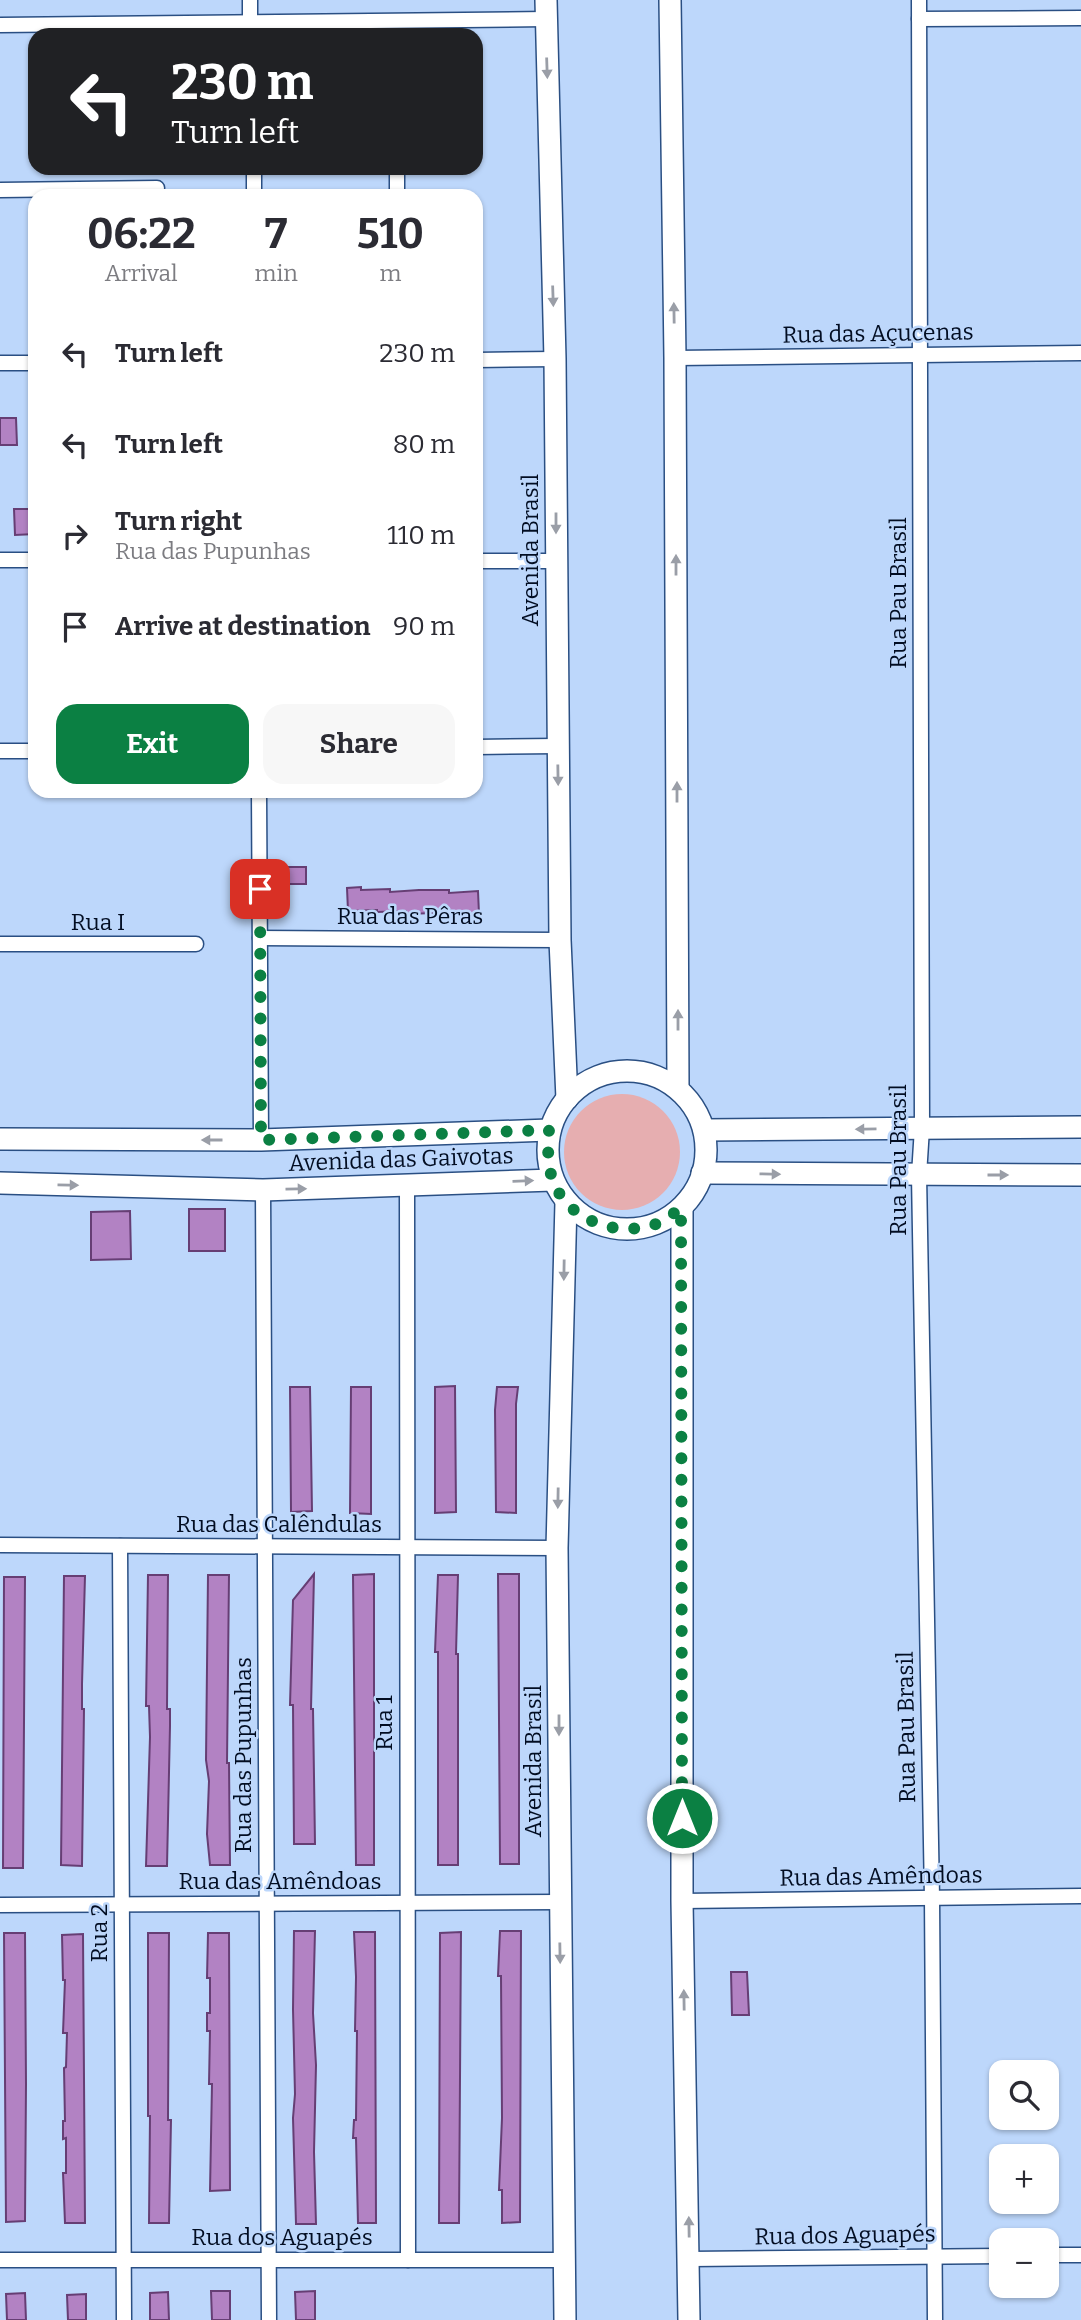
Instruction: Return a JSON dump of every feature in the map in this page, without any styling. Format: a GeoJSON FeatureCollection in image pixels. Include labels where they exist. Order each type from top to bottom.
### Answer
{"type":"FeatureCollection","features":[{"type":"Feature","properties":{"kind":"street"},"geometry":{"type":"LineString","coordinates":[[250,0],[250,28]]}},
{"type":"Feature","properties":{"kind":"street"},"geometry":{"type":"LineString","coordinates":[[670,0],[675,358],[678,1088]]}},
{"type":"Feature","properties":{"kind":"street","name":"Rua Pau Brasil"},"geometry":{"type":"LineString","coordinates":[[919,0],[922,1128],[919,1175],[932,1898],[936,2320]]}},
{"type":"Feature","properties":{"kind":"street"},"geometry":{"type":"LineString","coordinates":[[398,28],[546,10]]}},
{"type":"Feature","properties":{"kind":"street","name":"Avenida Brasil"},"geometry":{"type":"LineString","coordinates":[[546,10],[555,359],[560,940],[567,1099]]}},
{"type":"Feature","properties":{"kind":"street"},"geometry":{"type":"LineString","coordinates":[[919,19],[1081,19]]}},
{"type":"Feature","properties":{"kind":"street"},"geometry":{"type":"LineString","coordinates":[[0,24],[200,28]]}},
{"type":"Feature","properties":{"kind":"street"},"geometry":{"type":"LineString","coordinates":[[79,189],[158,188]]}},
{"type":"Feature","properties":{"kind":"street"},"geometry":{"type":"LineString","coordinates":[[0,190],[28,190]]}},
{"type":"Feature","properties":{"kind":"street","name":"Rua das Açucenas"},"geometry":{"type":"LineString","coordinates":[[675,358],[1081,353]]}},
{"type":"Feature","properties":{"kind":"street"},"geometry":{"type":"LineString","coordinates":[[483,360],[555,359]]}},
{"type":"Feature","properties":{"kind":"street"},"geometry":{"type":"LineString","coordinates":[[0,363],[28,363]]}},
{"type":"Feature","properties":{"kind":"street"},"geometry":{"type":"LineString","coordinates":[[0,560],[28,560]]}},
{"type":"Feature","properties":{"kind":"street"},"geometry":{"type":"LineString","coordinates":[[483,561],[556,561]]}},
{"type":"Feature","properties":{"kind":"street"},"geometry":{"type":"LineString","coordinates":[[483,747],[557,746]]}},
{"type":"Feature","properties":{"kind":"street"},"geometry":{"type":"LineString","coordinates":[[0,751],[28,751]]}},
{"type":"Feature","properties":{"kind":"street"},"geometry":{"type":"LineString","coordinates":[[259,798],[261,1140]]}},
{"type":"Feature","properties":{"kind":"street","name":"Rua das Pêras"},"geometry":{"type":"LineString","coordinates":[[260,938],[560,940]]}},
{"type":"Feature","properties":{"kind":"street","name":"Rua I"},"geometry":{"type":"LineString","coordinates":[[0,944],[196,944]]}},
{"type":"Feature","properties":{"kind":"street"},"geometry":{"type":"LineString","coordinates":[[628,1070],[654,1075],[678,1088],[695,1109],[705,1130],[706,1161],[698,1186],[681,1208],[660,1222],[635,1229],[609,1228],[586,1219],[566,1202],[553,1180],[547,1155],[549,1130],[560,1106],[578,1087],[601,1074],[628,1070]]}},
{"type":"Feature","properties":{"kind":"street"},"geometry":{"type":"LineString","coordinates":[[705,1130],[1081,1127]]}},
{"type":"Feature","properties":{"kind":"street","name":"Avenida das Gaivotas"},"geometry":{"type":"LineString","coordinates":[[0,1139],[261,1140],[549,1130]]}},
{"type":"Feature","properties":{"kind":"street"},"geometry":{"type":"LineString","coordinates":[[702,1173],[1081,1175]]}},
{"type":"Feature","properties":{"kind":"street","name":"Avenida das Gaivotas"},"geometry":{"type":"LineString","coordinates":[[0,1183],[264,1190],[553,1180]]}},
{"type":"Feature","properties":{"kind":"street","name":"Rua 1"},"geometry":{"type":"LineString","coordinates":[[407,1186],[408,2260]]}},
{"type":"Feature","properties":{"kind":"street","name":"Rua das Pupunhas"},"geometry":{"type":"LineString","coordinates":[[264,1190],[269,2320]]}},
{"type":"Feature","properties":{"kind":"street","name":"Avenida Brasil"},"geometry":{"type":"LineString","coordinates":[[565,2320],[557,1548],[566,1202]]}},
{"type":"Feature","properties":{"kind":"street"},"geometry":{"type":"LineString","coordinates":[[681,1208],[682,1901],[690,2320]]}},
{"type":"Feature","properties":{"kind":"street","name":"Rua das Calêndulas"},"geometry":{"type":"LineString","coordinates":[[0,1545],[557,1548]]}},
{"type":"Feature","properties":{"kind":"street","name":"Rua 2"},"geometry":{"type":"LineString","coordinates":[[120,1546],[124,2320]]}},
{"type":"Feature","properties":{"kind":"street","name":"Rua das Amêndoas"},"geometry":{"type":"LineString","coordinates":[[682,1901],[1081,1896]]}},
{"type":"Feature","properties":{"kind":"street","name":"Rua das Amêndoas"},"geometry":{"type":"LineString","coordinates":[[0,1905],[560,1902]]}},
{"type":"Feature","properties":{"kind":"street"},"geometry":{"type":"LineString","coordinates":[[1059,2255],[1081,2255]]}},
{"type":"Feature","properties":{"kind":"street","name":"Rua dos Aguapés"},"geometry":{"type":"LineString","coordinates":[[690,2259],[989,2256]]}},
{"type":"Feature","properties":{"kind":"street","name":"Rua dos Aguapés"},"geometry":{"type":"LineString","coordinates":[[0,2260],[563,2260]]}},
{"type":"Feature","properties":{"kind":"shaded area"},"geometry":{"type":"Polygon","coordinates":[[[622,1094],[644,1099],[663,1111],[675,1130],[680,1152],[675,1174],[663,1193],[644,1205],[622,1210],[600,1205],[581,1193],[569,1174],[564,1152],[569,1130],[581,1111],[600,1099],[622,1094]]]}},
{"type":"Feature","properties":{"kind":"building"},"geometry":{"type":"Polygon","coordinates":[[[0,418],[16,418],[17,445],[0,445],[0,418]]]}},
{"type":"Feature","properties":{"kind":"building"},"geometry":{"type":"Polygon","coordinates":[[[14,509],[28,509],[28,534],[15,535],[14,509]]]}},
{"type":"Feature","properties":{"kind":"building"},"geometry":{"type":"Polygon","coordinates":[[[288,867],[306,867],[306,884],[288,884],[288,867]]]}},
{"type":"Feature","properties":{"kind":"building"},"geometry":{"type":"Polygon","coordinates":[[[361,887],[361,890],[390,889],[390,892],[478,891],[479,914],[348,911],[347,888],[361,887]]]}},
{"type":"Feature","properties":{"kind":"building"},"geometry":{"type":"Polygon","coordinates":[[[189,1209],[225,1209],[225,1251],[189,1251],[189,1209]]]}},
{"type":"Feature","properties":{"kind":"building"},"geometry":{"type":"Polygon","coordinates":[[[130,1211],[131,1259],[91,1260],[91,1212],[130,1211]]]}},
{"type":"Feature","properties":{"kind":"building"},"geometry":{"type":"Polygon","coordinates":[[[455,1386],[456,1512],[435,1513],[435,1387],[455,1386]]]}},
{"type":"Feature","properties":{"kind":"building"},"geometry":{"type":"Polygon","coordinates":[[[290,1387],[310,1387],[312,1511],[291,1512],[290,1387]]]}},
{"type":"Feature","properties":{"kind":"building"},"geometry":{"type":"Polygon","coordinates":[[[351,1387],[371,1387],[371,1514],[350,1513],[351,1387]]]}},
{"type":"Feature","properties":{"kind":"building"},"geometry":{"type":"Polygon","coordinates":[[[497,1387],[518,1387],[516,1513],[496,1512],[497,1387]]]}},
{"type":"Feature","properties":{"kind":"building"},"geometry":{"type":"Polygon","coordinates":[[[314,1574],[311,1709],[315,1844],[294,1844],[293,1705],[290,1705],[293,1600],[314,1574]]]}},
{"type":"Feature","properties":{"kind":"building"},"geometry":{"type":"Polygon","coordinates":[[[374,1574],[374,1865],[356,1865],[353,1575],[374,1574]]]}},
{"type":"Feature","properties":{"kind":"building"},"geometry":{"type":"Polygon","coordinates":[[[498,1574],[519,1574],[519,1864],[500,1864],[498,1574]]]}},
{"type":"Feature","properties":{"kind":"building"},"geometry":{"type":"Polygon","coordinates":[[[148,1575],[168,1575],[167,1709],[170,1709],[170,1726],[167,1866],[146,1866],[150,1737],[149,1706],[146,1706],[148,1575]]]}},
{"type":"Feature","properties":{"kind":"building"},"geometry":{"type":"Polygon","coordinates":[[[208,1575],[229,1575],[227,1763],[230,1865],[210,1865],[207,1834],[208,1575]]]}},
{"type":"Feature","properties":{"kind":"building"},"geometry":{"type":"Polygon","coordinates":[[[438,1575],[458,1575],[458,1865],[438,1865],[438,1652],[435,1652],[438,1575]]]}},
{"type":"Feature","properties":{"kind":"building"},"geometry":{"type":"Polygon","coordinates":[[[64,1576],[85,1576],[82,1866],[61,1865],[64,1576]]]}},
{"type":"Feature","properties":{"kind":"building"},"geometry":{"type":"Polygon","coordinates":[[[4,1577],[25,1577],[23,1868],[3,1868],[4,1577]]]}},
{"type":"Feature","properties":{"kind":"building"},"geometry":{"type":"Polygon","coordinates":[[[294,1931],[315,1931],[313,2013],[316,2065],[316,2224],[296,2224],[293,2118],[294,1931]]]}},
{"type":"Feature","properties":{"kind":"building"},"geometry":{"type":"Polygon","coordinates":[[[500,1931],[521,1931],[520,2222],[502,2223],[502,2190],[499,2190],[502,2118],[501,1976],[498,1976],[500,1931]]]}},
{"type":"Feature","properties":{"kind":"building"},"geometry":{"type":"Polygon","coordinates":[[[354,1932],[375,1932],[376,2223],[358,2223],[356,2138],[353,2138],[356,2120],[357,2031],[354,1932]]]}},
{"type":"Feature","properties":{"kind":"building"},"geometry":{"type":"Polygon","coordinates":[[[461,1932],[459,2223],[439,2223],[440,1933],[461,1932]]]}},
{"type":"Feature","properties":{"kind":"building"},"geometry":{"type":"Polygon","coordinates":[[[4,1933],[25,1933],[25,2221],[6,2222],[4,1933]]]}},
{"type":"Feature","properties":{"kind":"building"},"geometry":{"type":"Polygon","coordinates":[[[148,1933],[169,1933],[169,2223],[149,2223],[148,1933]]]}},
{"type":"Feature","properties":{"kind":"building"},"geometry":{"type":"Polygon","coordinates":[[[208,1933],[229,1933],[230,2190],[210,2191],[212,2084],[209,2084],[210,2031],[207,2031],[207,2013],[210,2013],[210,1978],[207,1978],[208,1933]]]}},
{"type":"Feature","properties":{"kind":"building"},"geometry":{"type":"Polygon","coordinates":[[[83,1934],[85,2223],[65,2223],[63,2173],[66,2173],[66,2138],[63,2139],[63,2121],[67,2033],[63,2033],[65,1980],[62,1935],[83,1934]]]}},
{"type":"Feature","properties":{"kind":"building"},"geometry":{"type":"Polygon","coordinates":[[[731,1972],[747,1972],[749,2015],[732,2015],[731,1972]]]}},
{"type":"Feature","properties":{"kind":"building"},"geometry":{"type":"Polygon","coordinates":[[[211,2291],[230,2291],[230,2320],[212,2320],[211,2291]]]}},
{"type":"Feature","properties":{"kind":"building"},"geometry":{"type":"Polygon","coordinates":[[[315,2291],[315,2320],[296,2320],[295,2292],[315,2291]]]}},
{"type":"Feature","properties":{"kind":"building"},"geometry":{"type":"Polygon","coordinates":[[[168,2292],[169,2320],[150,2320],[150,2293],[168,2292]]]}},
{"type":"Feature","properties":{"kind":"building"},"geometry":{"type":"Polygon","coordinates":[[[25,2293],[26,2320],[7,2320],[6,2294],[25,2293]]]}},
{"type":"Feature","properties":{"kind":"building"},"geometry":{"type":"Polygon","coordinates":[[[86,2294],[86,2320],[68,2320],[67,2295],[86,2294]]]}},
{"type":"Feature","properties":{"kind":"route"},"geometry":{"type":"LineString","coordinates":[[260,889],[261,1140],[549,1130],[547,1155],[553,1180],[566,1202],[586,1219],[609,1228],[635,1229],[660,1222],[681,1208],[682,1818]]}}]}
